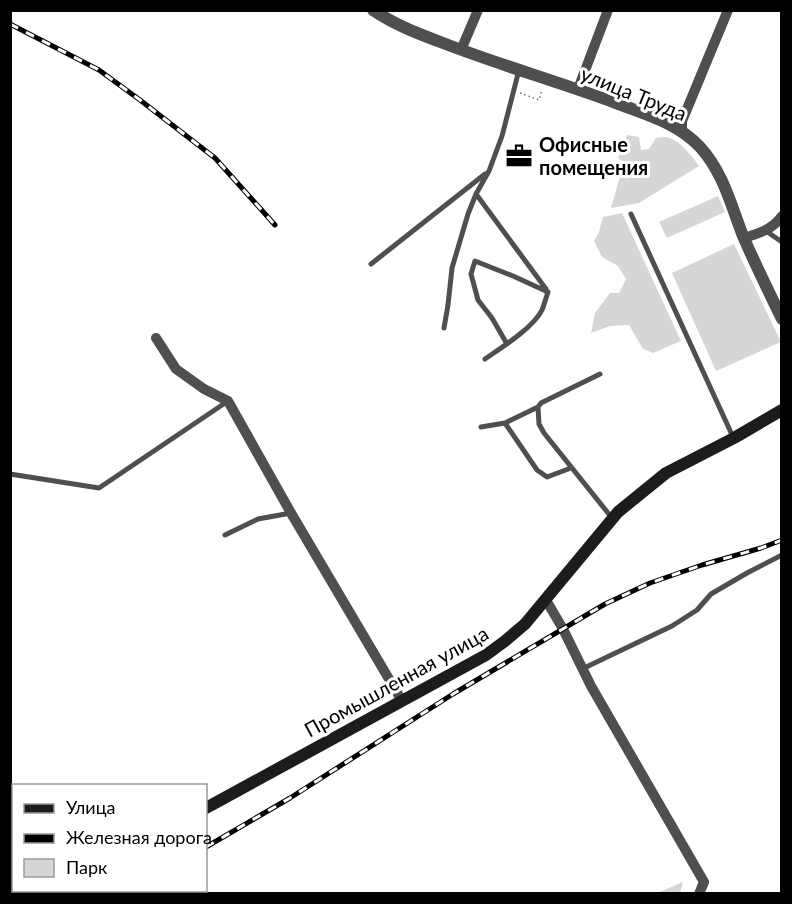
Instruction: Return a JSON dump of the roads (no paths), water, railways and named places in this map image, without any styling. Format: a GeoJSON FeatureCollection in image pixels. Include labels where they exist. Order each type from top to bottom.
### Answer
{"type":"FeatureCollection","features":[{"type":"Feature","properties":{"kind":"main road","name":"Промышленная улица"},"geometry":{"type":"LineString","coordinates":[[207,807],[452,675],[495,648],[525,624],[618,512],[666,473],[782,410]]}},
{"type":"Feature","properties":{"kind":"street","name":"улица Труда"},"geometry":{"type":"LineString","coordinates":[[373,10],[398,25],[461,50],[578,89],[654,117],[682,131],[699,146],[714,165],[724,184],[744,238],[782,319]]}},
{"type":"Feature","properties":{"kind":"street"},"geometry":{"type":"LineString","coordinates":[[461,50],[478,10]]}},
{"type":"Feature","properties":{"kind":"street"},"geometry":{"type":"LineString","coordinates":[[578,89],[608,10]]}},
{"type":"Feature","properties":{"kind":"street"},"geometry":{"type":"LineString","coordinates":[[682,131],[682,121],[728,10]]}},
{"type":"Feature","properties":{"kind":"street"},"geometry":{"type":"LineString","coordinates":[[744,238],[766,231],[782,216]]}},
{"type":"Feature","properties":{"kind":"street"},"geometry":{"type":"LineString","coordinates":[[156,338],[176,369],[204,389],[228,401],[402,702]]}},
{"type":"Feature","properties":{"kind":"street"},"geometry":{"type":"LineString","coordinates":[[546,600],[591,686],[704,882],[699,894]]}},
{"type":"Feature","properties":{"kind":"lane"},"geometry":{"type":"LineString","coordinates":[[444,328],[452,268],[468,214],[489,171],[502,136],[519,70]]}},
{"type":"Feature","properties":{"kind":"lane"},"geometry":{"type":"LineString","coordinates":[[371,264],[489,171]]}},
{"type":"Feature","properties":{"kind":"lane"},"geometry":{"type":"LineString","coordinates":[[476,194],[548,292]]}},
{"type":"Feature","properties":{"kind":"lane"},"geometry":{"type":"LineString","coordinates":[[631,214],[734,438]]}},
{"type":"Feature","properties":{"kind":"lane"},"geometry":{"type":"LineString","coordinates":[[766,231],[782,242]]}},
{"type":"Feature","properties":{"kind":"lane"},"geometry":{"type":"LineString","coordinates":[[507,344],[478,300],[471,274],[475,261],[548,292]]}},
{"type":"Feature","properties":{"kind":"lane"},"geometry":{"type":"LineString","coordinates":[[485,359],[530,324],[541,311],[548,292]]}},
{"type":"Feature","properties":{"kind":"lane"},"geometry":{"type":"LineString","coordinates":[[482,427],[505,423],[600,374]]}},
{"type":"Feature","properties":{"kind":"lane"},"geometry":{"type":"LineString","coordinates":[[10,474],[99,488],[228,401]]}},
{"type":"Feature","properties":{"kind":"lane"},"geometry":{"type":"LineString","coordinates":[[538,407],[539,424],[612,518]]}},
{"type":"Feature","properties":{"kind":"lane"},"geometry":{"type":"LineString","coordinates":[[505,423],[537,470],[547,477],[571,468]]}},
{"type":"Feature","properties":{"kind":"lane"},"geometry":{"type":"LineString","coordinates":[[225,535],[258,519],[291,513]]}},
{"type":"Feature","properties":{"kind":"lane"},"geometry":{"type":"LineString","coordinates":[[582,669],[672,626],[697,610],[711,594],[782,555]]}},
{"type":"Feature","properties":{"kind":"railway"},"geometry":{"type":"LineString","coordinates":[[10,24],[99,70],[140,100],[215,158],[275,225]]}},
{"type":"Feature","properties":{"kind":"railway"},"geometry":{"type":"LineString","coordinates":[[207,846],[290,798],[453,694],[605,604],[650,583],[782,540]]}},
{"type":"Feature","properties":{"kind":"place","name":"Офисные помещения"},"geometry":{"type":"Point","coordinates":[519,156]}}]}
